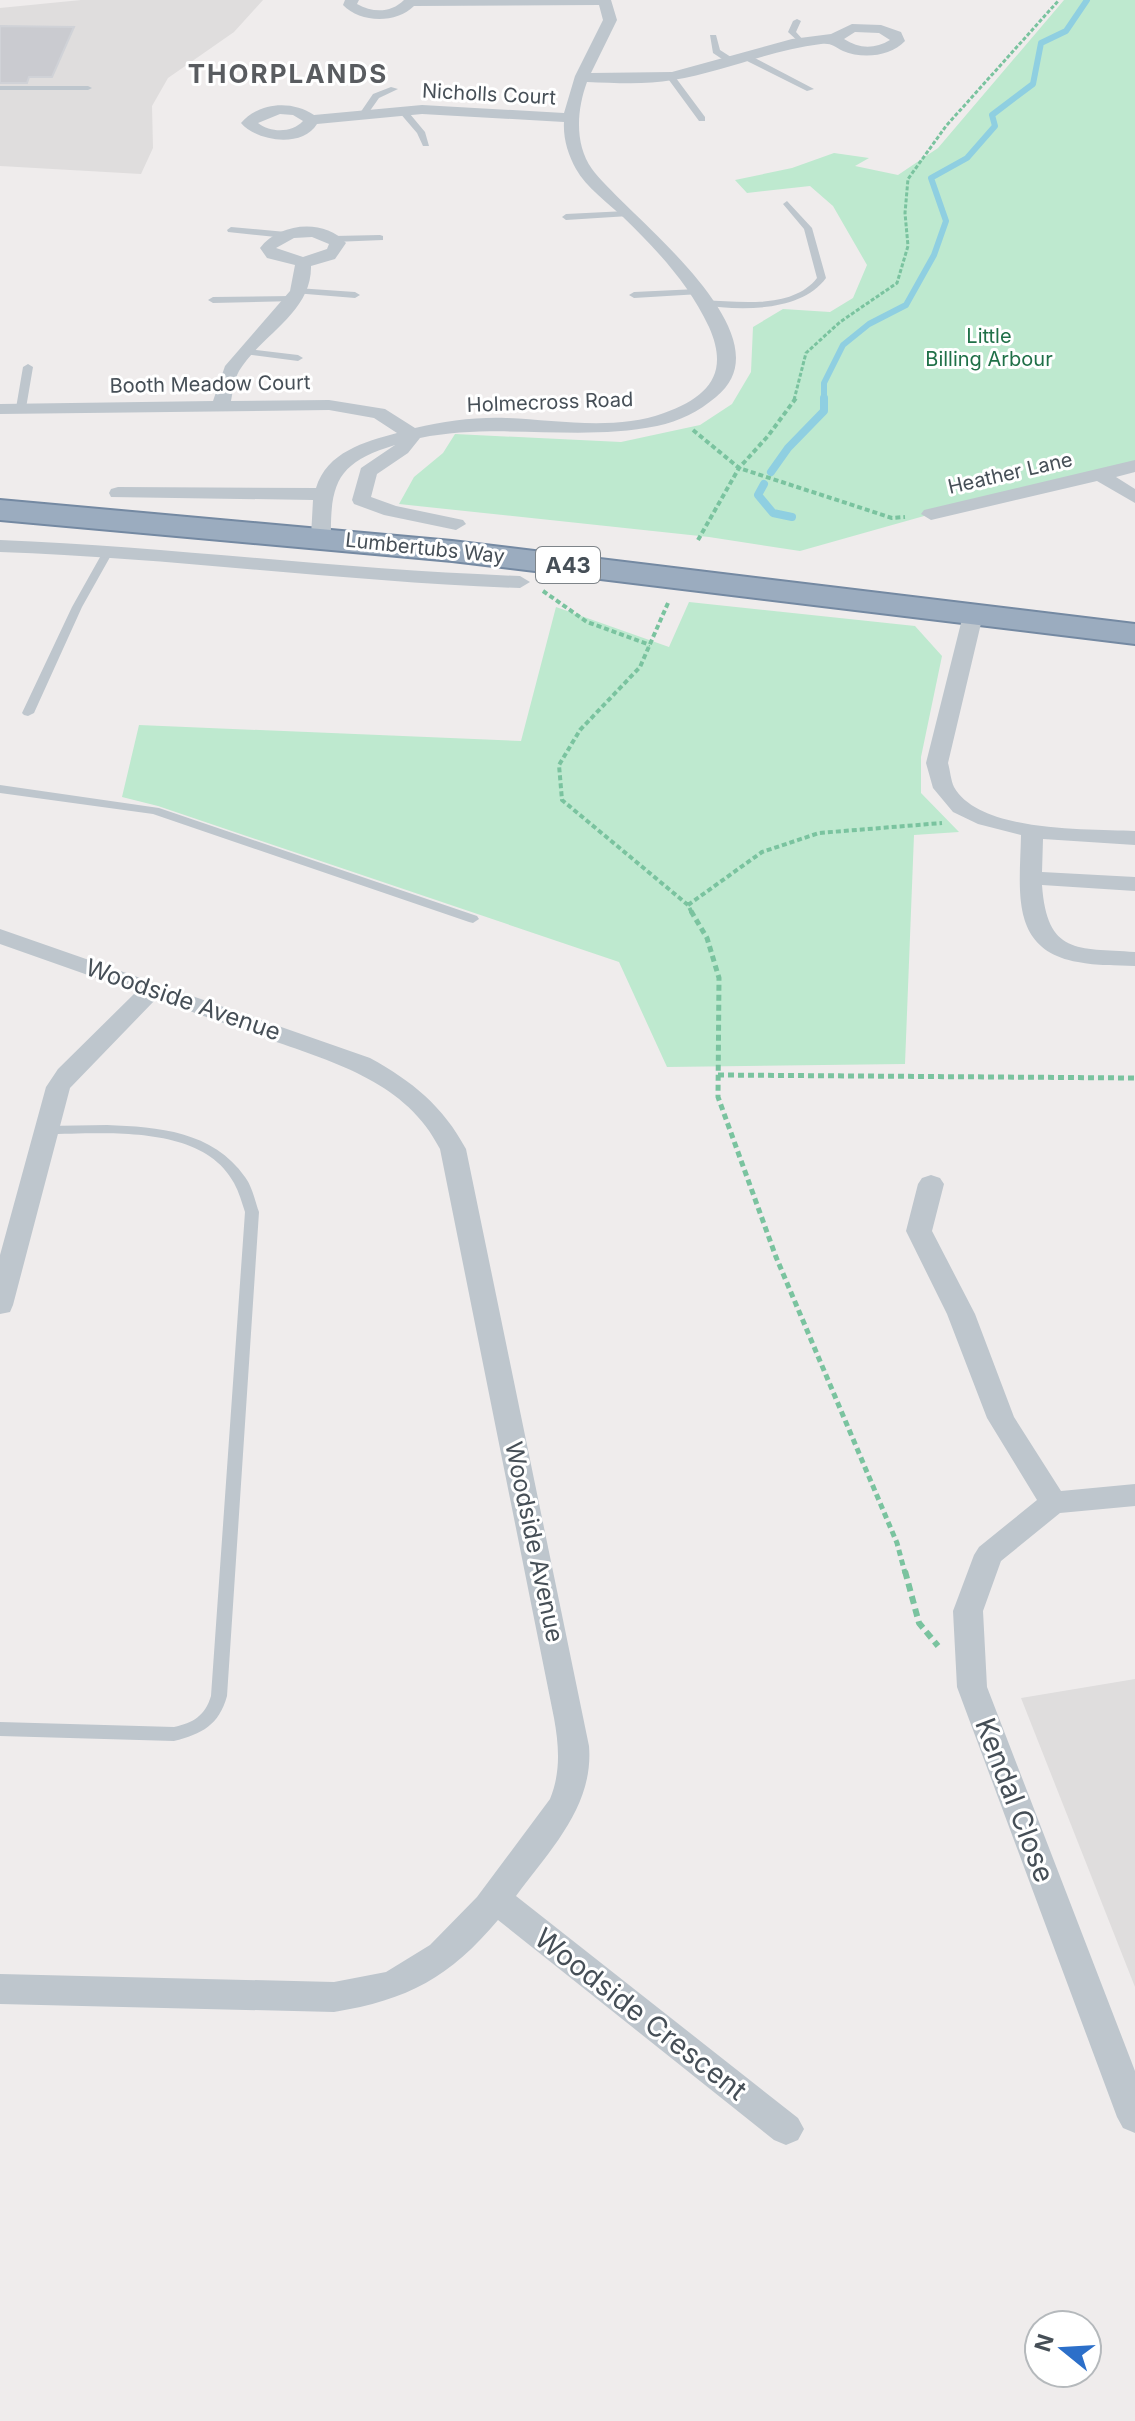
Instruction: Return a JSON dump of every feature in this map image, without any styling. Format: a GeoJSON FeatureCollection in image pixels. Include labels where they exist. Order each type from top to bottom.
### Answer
{"type":"FeatureCollection","features":[{"type":"Feature","properties":{"kind":"highway","name":"Lumbertubs Way"},"geometry":{"type":"LineString","coordinates":[[0,485],[456,524],[827,573],[1135,608]]}},
{"type":"Feature","properties":{"kind":"highway","name":"Lumbertubs Way"},"geometry":{"type":"LineString","coordinates":[[0,510],[322,514],[973,615],[1135,634]]}},
{"type":"Feature","properties":{"kind":"street"},"geometry":{"type":"LineString","coordinates":[[352,0],[352,9],[378,14],[404,10],[409,1],[604,0]]}},
{"type":"Feature","properties":{"kind":"street","name":"Holmecross Road"},"geometry":{"type":"LineString","coordinates":[[322,514],[336,467],[384,440],[472,424],[613,427],[677,416],[709,396],[725,378],[727,350],[701,298],[677,266],[584,170],[573,148],[569,118],[572,102],[610,20],[604,0]]}},
{"type":"Feature","properties":{"kind":"street"},"geometry":{"type":"LineString","coordinates":[[582,77],[633,79],[670,76],[801,42],[835,38]]}},
{"type":"Feature","properties":{"kind":"street","name":"Nicholls Court"},"geometry":{"type":"LineString","coordinates":[[311,120],[402,110],[461,110],[524,118],[569,118]]}},
{"type":"Feature","properties":{"kind":"street"},"geometry":{"type":"LineString","coordinates":[[316,233],[334,239],[338,247],[335,252],[318,260],[303,262],[273,255],[268,248],[271,243],[286,235],[316,233]]}},
{"type":"Feature","properties":{"kind":"street"},"geometry":{"type":"LineString","coordinates":[[221,406],[230,371],[295,295],[305,272],[303,262]]}},
{"type":"Feature","properties":{"kind":"street","name":"Booth Meadow Court"},"geometry":{"type":"LineString","coordinates":[[0,409],[329,405],[379,413],[413,435]]}},
{"type":"Feature","properties":{"kind":"street"},"geometry":{"type":"LineString","coordinates":[[413,435],[401,449],[368,472],[361,500],[391,511],[456,524]]}},
{"type":"Feature","properties":{"kind":"street","name":"Heather Lane"},"geometry":{"type":"LineString","coordinates":[[931,514],[1135,466]]}},
{"type":"Feature","properties":{"kind":"street","name":"Heather Lane"},"geometry":{"type":"LineString","coordinates":[[1100,475],[1135,497]]}},
{"type":"Feature","properties":{"kind":"street","name":"Lumbertubs Way"},"geometry":{"type":"LineString","coordinates":[[0,546],[109,550],[438,579],[520,582]]}},
{"type":"Feature","properties":{"kind":"street"},"geometry":{"type":"LineString","coordinates":[[973,615],[937,763],[937,778],[942,791],[953,804],[974,816],[1032,829],[1135,838]]}},
{"type":"Feature","properties":{"kind":"street"},"geometry":{"type":"LineString","coordinates":[[1032,829],[1034,925],[1049,945],[1074,955],[1135,959]]}},
{"type":"Feature","properties":{"kind":"street"},"geometry":{"type":"LineString","coordinates":[[1033,878],[1135,884]]}},
{"type":"Feature","properties":{"kind":"street","name":"Woodside Avenue"},"geometry":{"type":"LineString","coordinates":[[0,936],[361,1063],[404,1087],[445,1130],[453,1149],[574,1744],[575,1766],[569,1791],[556,1817],[495,1898],[460,1939],[435,1962],[404,1980],[371,1991],[334,1997],[0,1989]]}},
{"type":"Feature","properties":{"kind":"street"},"geometry":{"type":"LineString","coordinates":[[0,1305],[54,1097],[67,1075],[151,990]]}},
{"type":"Feature","properties":{"kind":"street"},"geometry":{"type":"LineString","coordinates":[[931,1184],[919,1231],[961,1314],[1001,1418],[1053,1503],[1135,1495]]}},
{"type":"Feature","properties":{"kind":"street","name":"Kendal Close"},"geometry":{"type":"LineString","coordinates":[[1053,1503],[989,1555],[968,1611],[972,1687],[1135,2117]]}},
{"type":"Feature","properties":{"kind":"street","name":"Woodside Crescent"},"geometry":{"type":"LineString","coordinates":[[495,1898],[786,2129]]}},
{"type":"Feature","properties":{"kind":"lane"},"geometry":{"type":"LineString","coordinates":[[797,21],[792,32],[801,42]]}},
{"type":"Feature","properties":{"kind":"lane"},"geometry":{"type":"LineString","coordinates":[[713,37],[716,51],[810,89]]}},
{"type":"Feature","properties":{"kind":"lane"},"geometry":{"type":"LineString","coordinates":[[670,76],[702,119]]}},
{"type":"Feature","properties":{"kind":"lane"},"geometry":{"type":"LineString","coordinates":[[0,88],[88,88]]}},
{"type":"Feature","properties":{"kind":"lane"},"geometry":{"type":"LineString","coordinates":[[364,113],[376,96],[394,89]]}},
{"type":"Feature","properties":{"kind":"lane"},"geometry":{"type":"LineString","coordinates":[[402,110],[421,132],[426,144]]}},
{"type":"Feature","properties":{"kind":"lane"},"geometry":{"type":"LineString","coordinates":[[634,295],[791,299],[807,293],[819,285],[822,278],[808,228],[787,204]]}},
{"type":"Feature","properties":{"kind":"lane"},"geometry":{"type":"LineString","coordinates":[[566,217],[626,214]]}},
{"type":"Feature","properties":{"kind":"lane"},"geometry":{"type":"LineString","coordinates":[[231,230],[286,235]]}},
{"type":"Feature","properties":{"kind":"lane"},"geometry":{"type":"LineString","coordinates":[[334,239],[380,238]]}},
{"type":"Feature","properties":{"kind":"lane"},"geometry":{"type":"LineString","coordinates":[[213,300],[355,295]]}},
{"type":"Feature","properties":{"kind":"lane"},"geometry":{"type":"LineString","coordinates":[[247,352],[298,358]]}},
{"type":"Feature","properties":{"kind":"lane"},"geometry":{"type":"LineString","coordinates":[[21,408],[28,367]]}},
{"type":"Feature","properties":{"kind":"lane"},"geometry":{"type":"LineString","coordinates":[[28,713],[77,607],[109,550]]}},
{"type":"Feature","properties":{"kind":"lane"},"geometry":{"type":"LineString","coordinates":[[0,789],[155,811],[473,919]]}},
{"type":"Feature","properties":{"kind":"lane"},"geometry":{"type":"LineString","coordinates":[[0,1729],[174,1734],[195,1730],[208,1720],[218,1704],[221,1685],[252,1212],[248,1192],[239,1173],[225,1159],[189,1139],[140,1132],[46,1130]]}},
{"type":"Feature","properties":{"kind":"path"},"geometry":{"type":"LineString","coordinates":[[698,540],[739,468],[768,436],[796,397],[806,353],[840,322],[897,283],[908,246],[905,213],[908,179],[946,126],[1059,0]]}},
{"type":"Feature","properties":{"kind":"path"},"geometry":{"type":"LineString","coordinates":[[677,416],[739,468],[892,518],[931,514]]}},
{"type":"Feature","properties":{"kind":"path"},"geometry":{"type":"LineString","coordinates":[[520,582],[547,592],[587,622],[650,645]]}},
{"type":"Feature","properties":{"kind":"path"},"geometry":{"type":"LineString","coordinates":[[669,600],[640,667],[580,730],[559,765],[562,800],[688,905],[707,938],[719,978],[718,1097],[771,1243],[897,1543],[919,1623],[972,1687]]}},
{"type":"Feature","properties":{"kind":"path"},"geometry":{"type":"LineString","coordinates":[[688,905],[762,852],[819,833],[889,826],[930,826],[974,816]]}},
{"type":"Feature","properties":{"kind":"path"},"geometry":{"type":"LineString","coordinates":[[718,1075],[1135,1078]]}},
{"type":"Feature","properties":{"kind":"shaded area"},"geometry":{"type":"Polygon","coordinates":[[[81,0],[263,0],[234,32],[168,78],[152,106],[153,148],[141,174],[0,166],[0,8],[81,0]]]}},
{"type":"Feature","properties":{"kind":"shaded area"},"geometry":{"type":"Polygon","coordinates":[[[1135,1679],[1135,1987],[1021,1698],[1135,1679]]]}},
{"type":"Feature","properties":{"kind":"green space","name":"Little Billing Arbour"},"geometry":{"type":"Polygon","coordinates":[[[1064,0],[1135,0],[1135,467],[995,496],[800,551],[709,537],[399,504],[414,477],[443,453],[455,434],[621,442],[700,425],[732,404],[751,372],[753,327],[783,309],[830,312],[853,298],[867,265],[833,206],[810,186],[747,193],[735,180],[792,168],[834,153],[869,158],[855,166],[898,175],[938,148],[1064,0]]]}},
{"type":"Feature","properties":{"kind":"green space"},"geometry":{"type":"Polygon","coordinates":[[[689,602],[915,626],[942,656],[921,757],[921,793],[959,832],[914,835],[905,1064],[667,1067],[619,962],[158,806],[122,797],[139,725],[521,741],[556,607],[669,647],[689,602]]]}},
{"type":"Feature","properties":{"kind":"building"},"geometry":{"type":"Polygon","coordinates":[[[0,26],[74,27],[52,77],[29,77],[27,83],[0,83],[0,26]]]}},
{"type":"Feature","properties":{"kind":"waterway"},"geometry":{"type":"LineString","coordinates":[[771,472],[788,448],[824,411],[824,383],[843,345],[869,324],[906,305],[934,255],[946,221],[931,178],[967,158],[995,126],[992,115],[1033,84],[1041,43],[1066,31],[1087,0]]}},
{"type":"Feature","properties":{"kind":"waterway"},"geometry":{"type":"LineString","coordinates":[[764,484],[758,495],[773,513],[792,517]]}},
{"type":"Feature","properties":{"kind":"district","name":"THORPLANDS"},"geometry":{"type":"Point","coordinates":[288,74]}}]}
